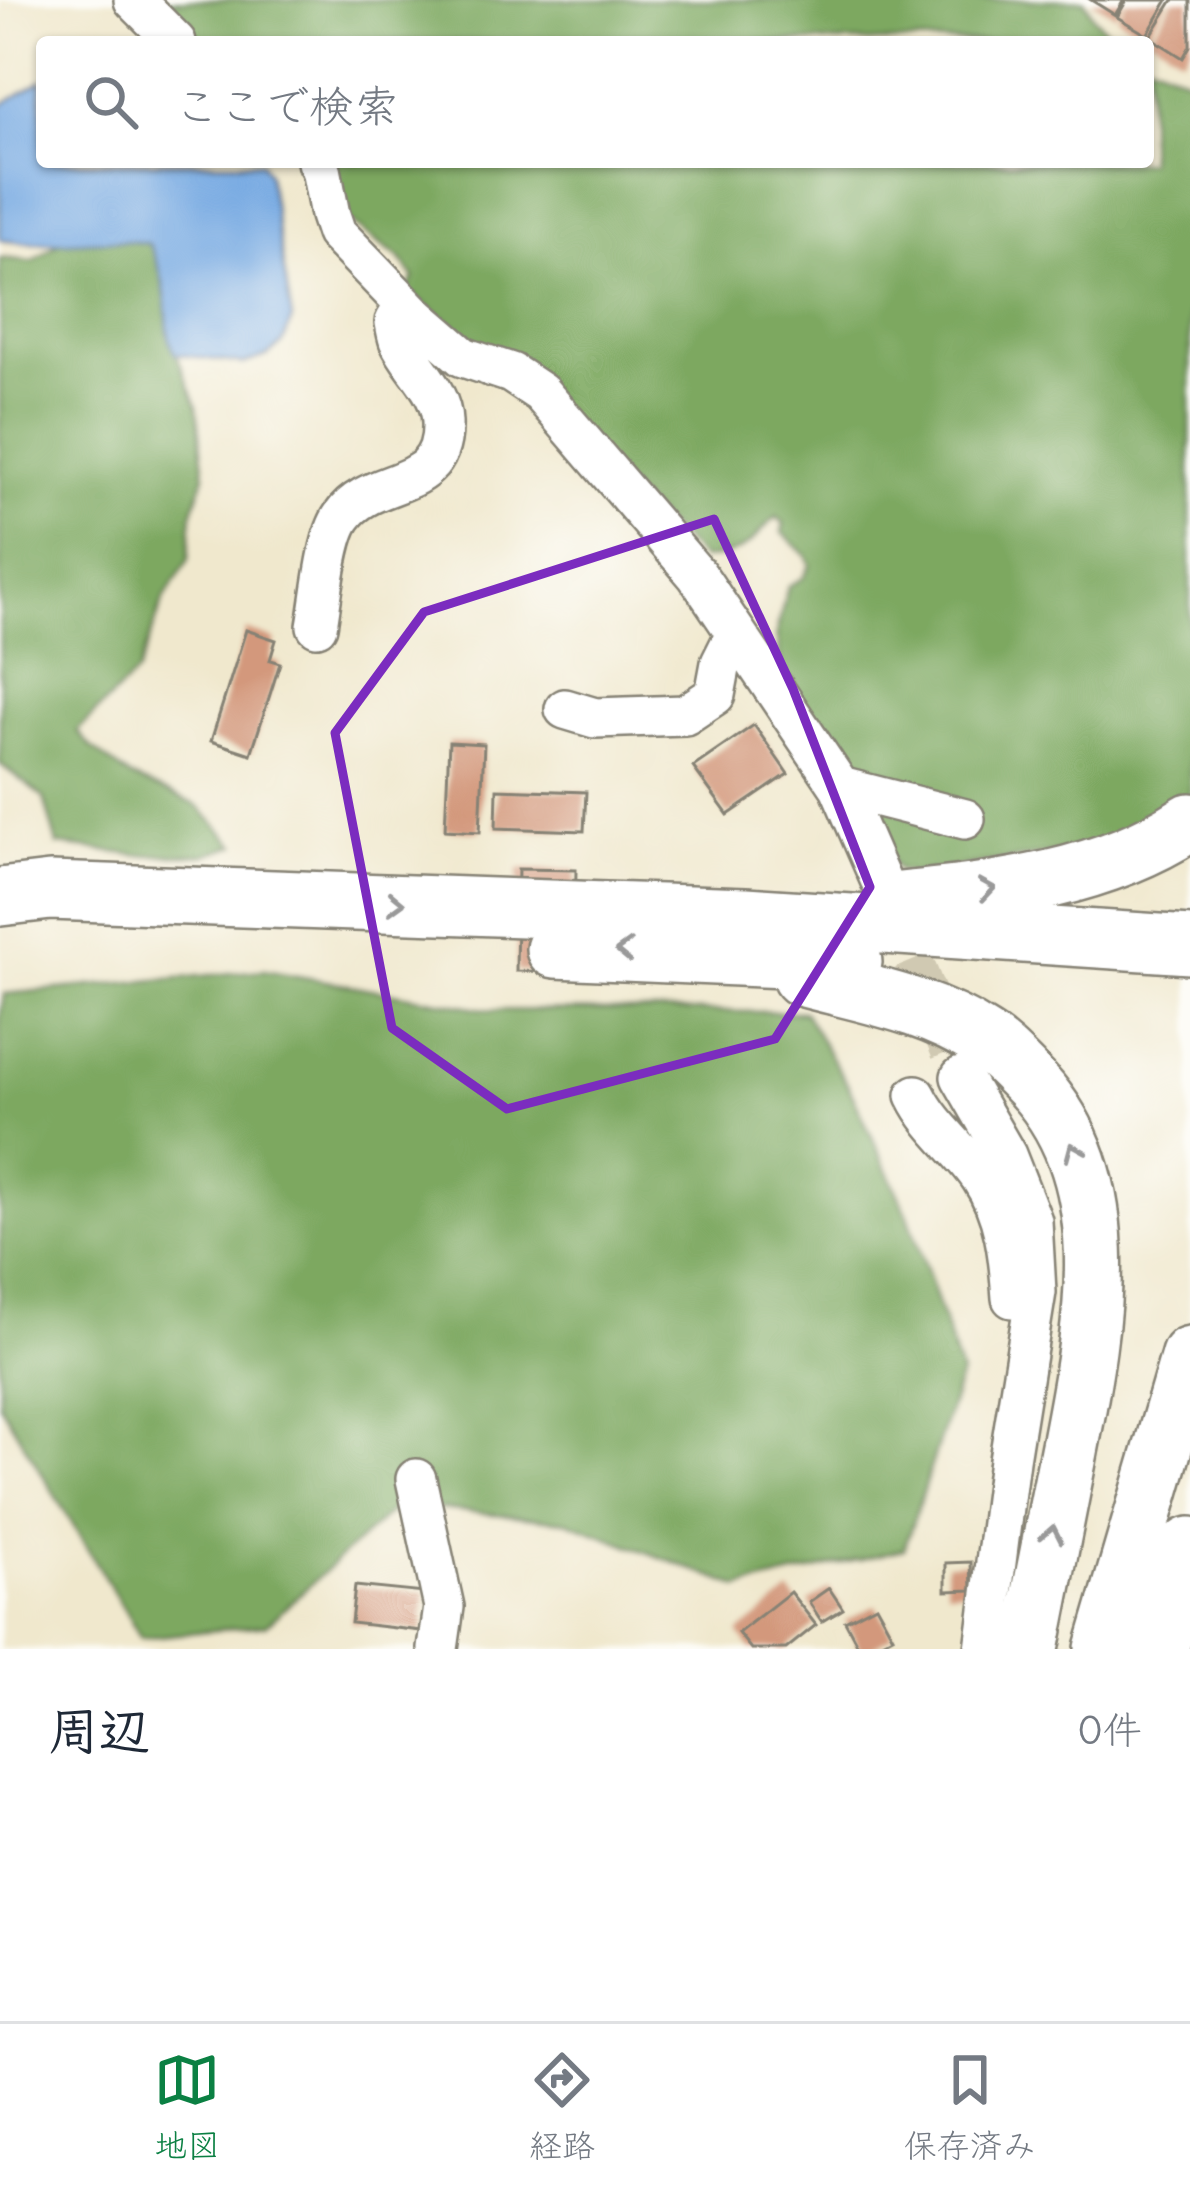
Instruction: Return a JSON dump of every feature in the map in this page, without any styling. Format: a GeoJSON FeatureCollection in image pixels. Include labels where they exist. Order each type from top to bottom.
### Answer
{"type":"FeatureCollection","features":[{"type":"Feature","properties":{"kind":"highway"},"geometry":{"type":"LineString","coordinates":[[743,936],[1076,875],[1156,844],[1190,822]]}},
{"type":"Feature","properties":{"kind":"highway"},"geometry":{"type":"LineString","coordinates":[[0,896],[74,892],[743,936],[1190,980]]}},
{"type":"Feature","properties":{"kind":"highway"},"geometry":{"type":"LineString","coordinates":[[0,927],[56,923],[1190,945]]}},
{"type":"Feature","properties":{"kind":"highway"},"geometry":{"type":"LineString","coordinates":[[743,936],[804,978],[890,999],[984,1040],[1038,1090],[1062,1123],[1078,1158],[1093,1230],[1094,1282],[1083,1378],[1030,1649]]}},
{"type":"Feature","properties":{"kind":"highway"},"geometry":{"type":"LineString","coordinates":[[1104,1649],[1190,1355]]}},
{"type":"Feature","properties":{"kind":"highway"},"geometry":{"type":"LineString","coordinates":[[1160,1649],[1190,1546]]}},
{"type":"Feature","properties":{"kind":"street"},"geometry":{"type":"LineString","coordinates":[[134,0],[170,36]]}},
{"type":"Feature","properties":{"kind":"street"},"geometry":{"type":"LineString","coordinates":[[319,168],[336,232],[405,305],[463,357],[511,374],[542,393],[698,575],[736,633],[782,673],[880,879]]}},
{"type":"Feature","properties":{"kind":"street"},"geometry":{"type":"LineString","coordinates":[[317,626],[338,522],[360,498],[426,470],[439,449],[440,405],[399,342],[395,322],[405,305]]}},
{"type":"Feature","properties":{"kind":"street"},"geometry":{"type":"LineString","coordinates":[[565,709],[595,718],[685,715],[715,695],[721,663],[736,633]]}},
{"type":"Feature","properties":{"kind":"street"},"geometry":{"type":"LineString","coordinates":[[840,787],[965,819]]}},
{"type":"Feature","properties":{"kind":"street"},"geometry":{"type":"LineString","coordinates":[[961,1077],[1006,1155],[1032,1221],[1036,1292],[985,1649]]}},
{"type":"Feature","properties":{"kind":"street"},"geometry":{"type":"LineString","coordinates":[[916,1095],[927,1117],[980,1176],[1000,1213],[1010,1264],[1018,1405]]}},
{"type":"Feature","properties":{"kind":"street"},"geometry":{"type":"LineString","coordinates":[[416,1479],[444,1607],[437,1649]]}},
{"type":"Feature","properties":{"kind":"highlighted area"},"geometry":{"type":"Polygon","coordinates":[[[714,519],[793,689],[870,887],[775,1039],[507,1109],[392,1028],[335,733],[424,612],[714,519]]]}},
{"type":"Feature","properties":{"kind":"green space"},"geometry":{"type":"Polygon","coordinates":[[[151,0],[1084,0],[1112,36],[184,36],[151,0]]]}},
{"type":"Feature","properties":{"kind":"green space"},"geometry":{"type":"Polygon","coordinates":[[[1154,64],[1190,79],[1190,800],[1112,845],[913,874],[897,870],[783,680],[776,634],[788,586],[803,578],[810,565],[782,532],[784,523],[777,517],[742,549],[702,559],[481,346],[407,291],[414,278],[399,258],[348,221],[332,168],[1154,168],[1154,64]]]}},
{"type":"Feature","properties":{"kind":"green space"},"geometry":{"type":"Polygon","coordinates":[[[82,226],[162,241],[178,358],[197,406],[205,475],[192,514],[189,559],[164,599],[138,672],[77,731],[130,777],[197,805],[236,845],[205,855],[136,855],[57,845],[44,798],[0,764],[0,258],[33,261],[82,226]]]}},
{"type":"Feature","properties":{"kind":"green space"},"geometry":{"type":"Polygon","coordinates":[[[264,970],[490,1010],[804,1012],[849,1087],[908,1215],[961,1374],[904,1549],[740,1588],[566,1521],[398,1505],[266,1625],[141,1638],[0,1404],[0,1017],[4,994],[264,970]]]}},
{"type":"Feature","properties":{"kind":"water"},"geometry":{"type":"Polygon","coordinates":[[[36,84],[36,168],[264,168],[292,319],[283,343],[267,356],[243,364],[175,354],[162,280],[149,244],[0,240],[0,106],[36,84]]]}},
{"type":"Feature","properties":{"kind":"building"},"geometry":{"type":"Polygon","coordinates":[[[1091,0],[1124,0],[1115,15],[1091,0]]]}},
{"type":"Feature","properties":{"kind":"building"},"geometry":{"type":"Polygon","coordinates":[[[1127,0],[1168,0],[1147,35],[1117,17],[1127,0]]]}},
{"type":"Feature","properties":{"kind":"building"},"geometry":{"type":"Polygon","coordinates":[[[1173,0],[1190,0],[1190,46],[1183,58],[1151,36],[1173,0]]]}},
{"type":"Feature","properties":{"kind":"building"},"geometry":{"type":"Polygon","coordinates":[[[246,630],[276,640],[270,660],[280,663],[251,754],[211,741],[246,630]]]}},
{"type":"Feature","properties":{"kind":"building"},"geometry":{"type":"Polygon","coordinates":[[[754,725],[788,774],[728,815],[693,767],[754,725]]]}},
{"type":"Feature","properties":{"kind":"building"},"geometry":{"type":"Polygon","coordinates":[[[449,742],[484,744],[480,832],[445,830],[449,742]]]}},
{"type":"Feature","properties":{"kind":"building"},"geometry":{"type":"Polygon","coordinates":[[[497,789],[586,792],[584,831],[496,828],[497,789]]]}},
{"type":"Feature","properties":{"kind":"building"},"geometry":{"type":"Polygon","coordinates":[[[518,869],[576,870],[574,972],[516,971],[518,869]]]}},
{"type":"Feature","properties":{"kind":"building"},"geometry":{"type":"Polygon","coordinates":[[[971,1562],[972,1590],[946,1591],[946,1563],[971,1562]]]}},
{"type":"Feature","properties":{"kind":"building"},"geometry":{"type":"Polygon","coordinates":[[[355,1586],[425,1593],[422,1631],[351,1623],[355,1586]]]}},
{"type":"Feature","properties":{"kind":"building"},"geometry":{"type":"Polygon","coordinates":[[[829,1588],[843,1609],[822,1622],[809,1602],[829,1588]]]}},
{"type":"Feature","properties":{"kind":"building"},"geometry":{"type":"Polygon","coordinates":[[[790,1592],[816,1625],[786,1649],[751,1649],[738,1633],[790,1592]]]}},
{"type":"Feature","properties":{"kind":"building"},"geometry":{"type":"Polygon","coordinates":[[[876,1605],[893,1636],[860,1649],[845,1621],[876,1605]]]}},
{"type":"Feature","properties":{"kind":"tunnel"},"geometry":{"type":"LineString","coordinates":[[891,906],[961,1077]]}}]}
